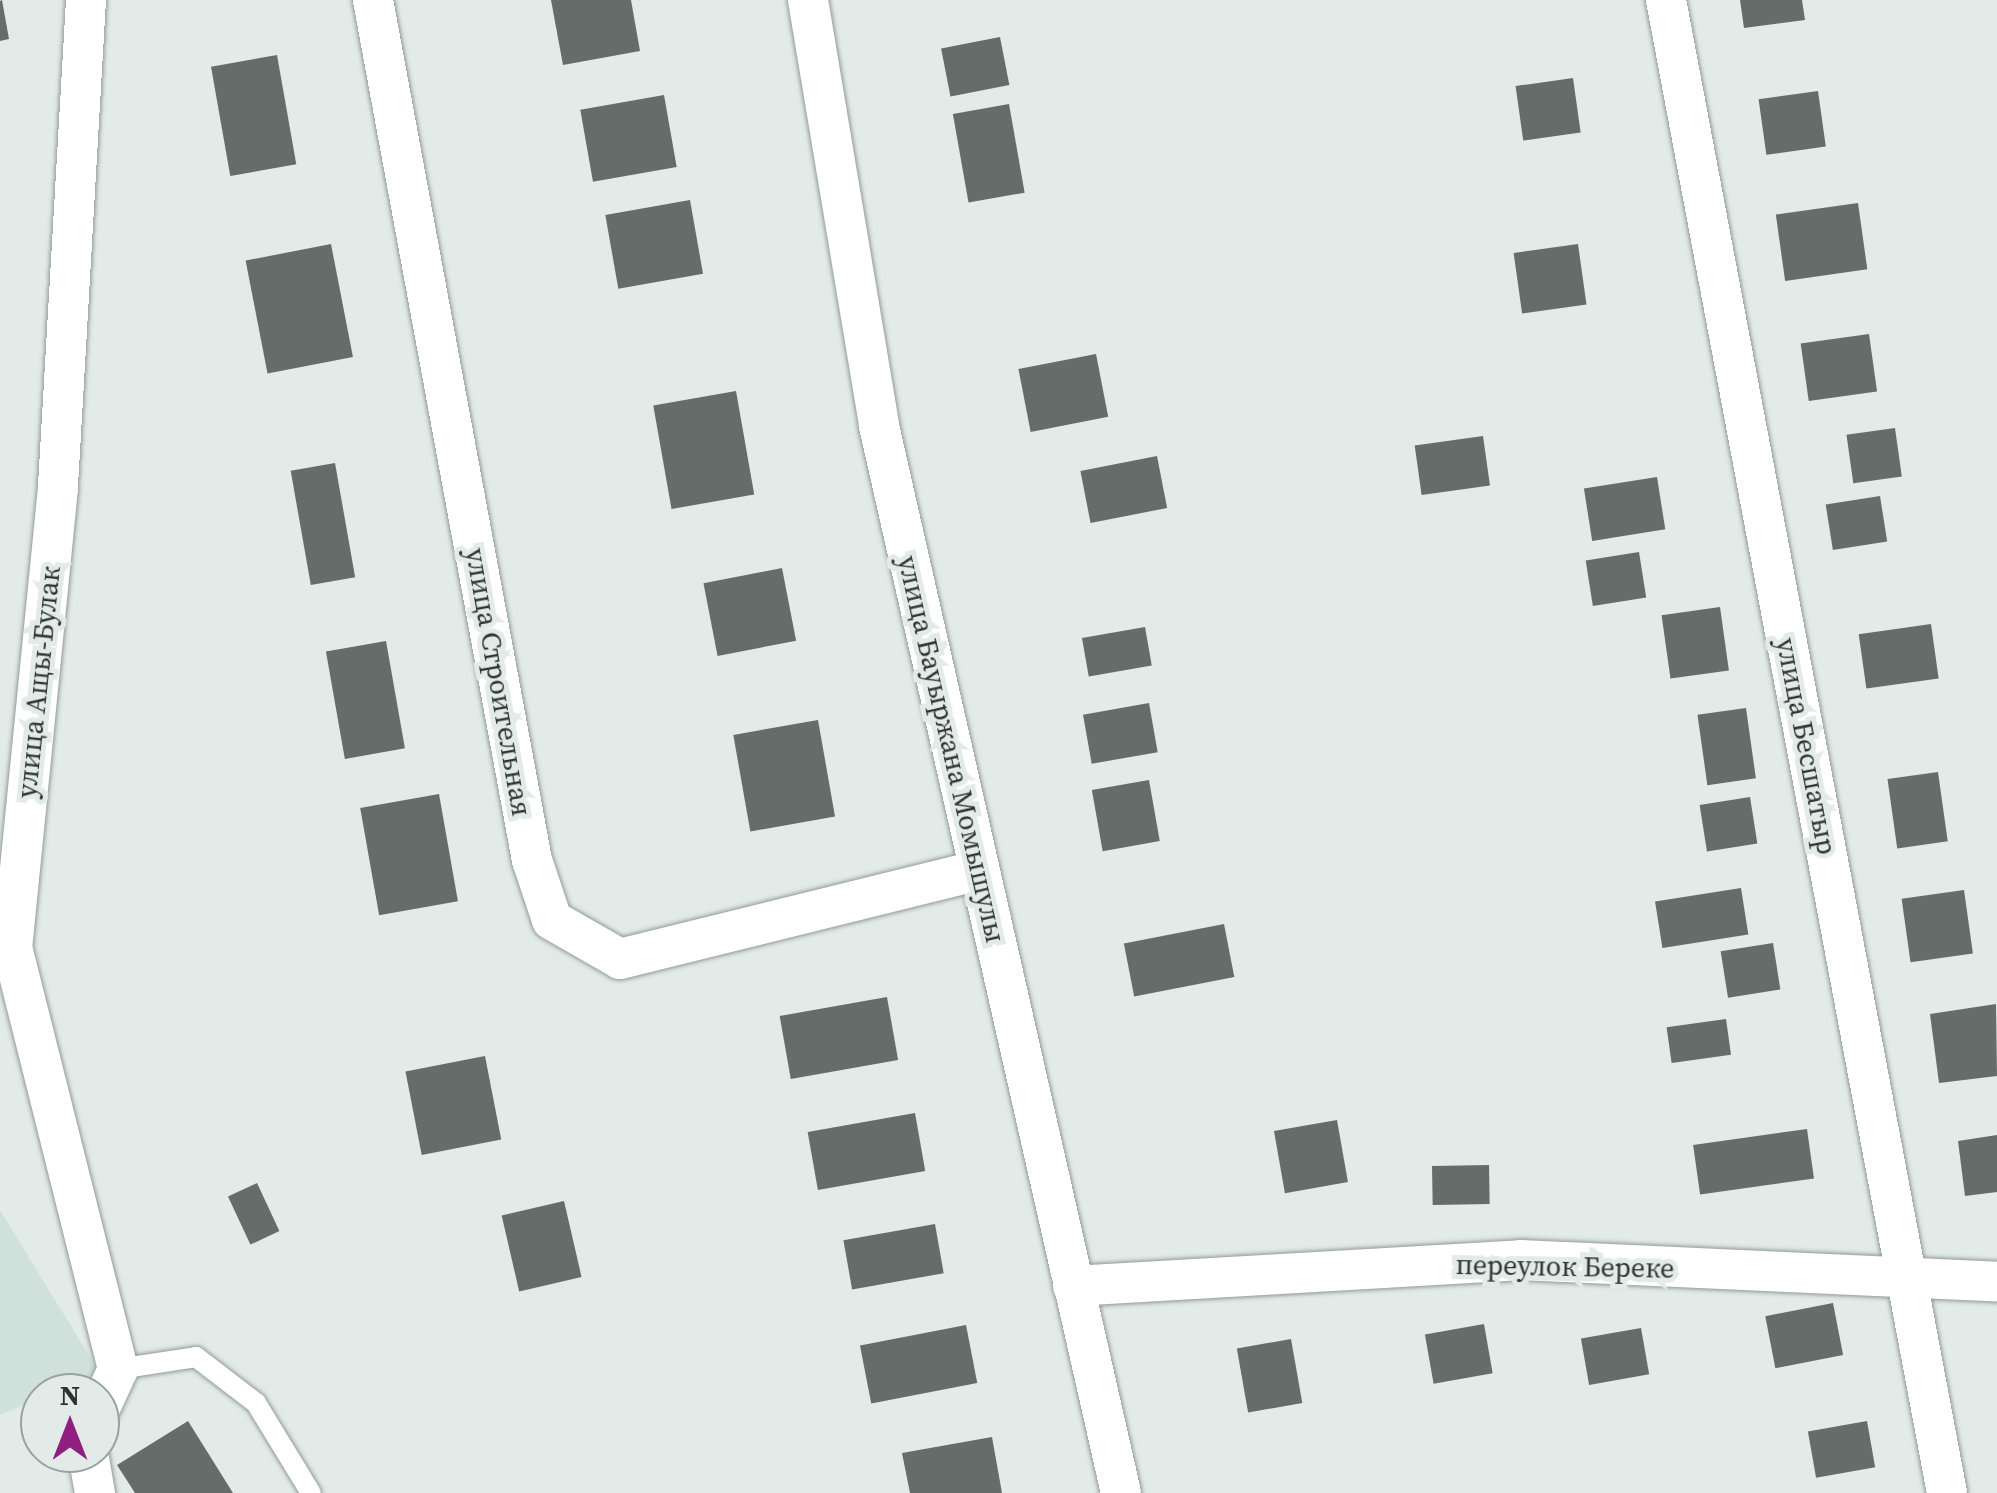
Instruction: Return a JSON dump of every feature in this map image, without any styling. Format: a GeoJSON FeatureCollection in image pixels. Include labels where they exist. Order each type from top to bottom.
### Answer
{"type":"FeatureCollection","features":[{"type":"Feature","properties":{"kind":"street","name":"улица Ащы-Булак"},"geometry":{"type":"LineString","coordinates":[[86,0],[58,488],[12,947],[118,1369]]}},
{"type":"Feature","properties":{"kind":"street","name":"улица Строительная"},"geometry":{"type":"LineString","coordinates":[[373,0],[532,860],[552,920],[620,959],[979,870]]}},
{"type":"Feature","properties":{"kind":"street","name":"улица Бауыржана Момышулы"},"geometry":{"type":"LineString","coordinates":[[808,0],[878,426],[1121,1493]]}},
{"type":"Feature","properties":{"kind":"street","name":"улица Бесшатыр"},"geometry":{"type":"LineString","coordinates":[[1666,0],[1947,1493]]}},
{"type":"Feature","properties":{"kind":"street","name":"переулок Береке"},"geometry":{"type":"LineString","coordinates":[[1073,1286],[1520,1260],[1997,1282]]}},
{"type":"Feature","properties":{"kind":"street"},"geometry":{"type":"LineString","coordinates":[[116,1373],[118,1369]]}},
{"type":"Feature","properties":{"kind":"lane"},"geometry":{"type":"LineString","coordinates":[[118,1369],[196,1357],[256,1403],[310,1493]]}},
{"type":"Feature","properties":{"kind":"shaded area"},"geometry":{"type":"Polygon","coordinates":[[[0,1210],[99,1372],[20,1373],[20,1406],[0,1415],[0,1210]]]}},
{"type":"Feature","properties":{"kind":"building"},"geometry":{"type":"Polygon","coordinates":[[[551,0],[631,0],[640,51],[563,65],[551,0]]]}},
{"type":"Feature","properties":{"kind":"building"},"geometry":{"type":"Polygon","coordinates":[[[1740,0],[1802,0],[1805,20],[1744,28],[1740,0]]]}},
{"type":"Feature","properties":{"kind":"building"},"geometry":{"type":"Polygon","coordinates":[[[0,1],[9,39],[0,41],[0,1]]]}},
{"type":"Feature","properties":{"kind":"building"},"geometry":{"type":"Polygon","coordinates":[[[1000,37],[1009,85],[950,97],[941,48],[1000,37]]]}},
{"type":"Feature","properties":{"kind":"building"},"geometry":{"type":"Polygon","coordinates":[[[277,55],[296,164],[230,176],[211,67],[277,55]]]}},
{"type":"Feature","properties":{"kind":"building"},"geometry":{"type":"Polygon","coordinates":[[[1573,78],[1581,132],[1523,141],[1516,86],[1573,78]]]}},
{"type":"Feature","properties":{"kind":"building"},"geometry":{"type":"Polygon","coordinates":[[[1818,91],[1826,146],[1766,155],[1759,99],[1818,91]]]}},
{"type":"Feature","properties":{"kind":"building"},"geometry":{"type":"Polygon","coordinates":[[[664,95],[677,167],[593,182],[580,110],[664,95]]]}},
{"type":"Feature","properties":{"kind":"building"},"geometry":{"type":"Polygon","coordinates":[[[1009,104],[1025,193],[968,203],[953,114],[1009,104]]]}},
{"type":"Feature","properties":{"kind":"building"},"geometry":{"type":"Polygon","coordinates":[[[690,200],[703,274],[618,289],[605,215],[690,200]]]}},
{"type":"Feature","properties":{"kind":"building"},"geometry":{"type":"Polygon","coordinates":[[[1858,203],[1867,269],[1785,281],[1776,215],[1858,203]]]}},
{"type":"Feature","properties":{"kind":"building"},"geometry":{"type":"Polygon","coordinates":[[[331,244],[353,357],[268,373],[246,261],[331,244]]]}},
{"type":"Feature","properties":{"kind":"building"},"geometry":{"type":"Polygon","coordinates":[[[1578,244],[1586,304],[1522,313],[1514,253],[1578,244]]]}},
{"type":"Feature","properties":{"kind":"building"},"geometry":{"type":"Polygon","coordinates":[[[1869,334],[1877,391],[1809,401],[1801,344],[1869,334]]]}},
{"type":"Feature","properties":{"kind":"building"},"geometry":{"type":"Polygon","coordinates":[[[1096,354],[1108,417],[1031,432],[1018,369],[1096,354]]]}},
{"type":"Feature","properties":{"kind":"building"},"geometry":{"type":"Polygon","coordinates":[[[736,391],[754,494],[672,509],[653,406],[736,391]]]}},
{"type":"Feature","properties":{"kind":"building"},"geometry":{"type":"Polygon","coordinates":[[[1895,428],[1902,477],[1853,483],[1846,435],[1895,428]]]}},
{"type":"Feature","properties":{"kind":"building"},"geometry":{"type":"Polygon","coordinates":[[[1483,436],[1490,486],[1422,495],[1415,446],[1483,436]]]}},
{"type":"Feature","properties":{"kind":"building"},"geometry":{"type":"Polygon","coordinates":[[[1157,456],[1167,508],[1091,523],[1080,471],[1157,456]]]}},
{"type":"Feature","properties":{"kind":"building"},"geometry":{"type":"Polygon","coordinates":[[[335,463],[355,577],[311,585],[291,471],[335,463]]]}},
{"type":"Feature","properties":{"kind":"building"},"geometry":{"type":"Polygon","coordinates":[[[1657,477],[1665,529],[1592,541],[1584,489],[1657,477]]]}},
{"type":"Feature","properties":{"kind":"building"},"geometry":{"type":"Polygon","coordinates":[[[1880,496],[1887,541],[1833,550],[1826,505],[1880,496]]]}},
{"type":"Feature","properties":{"kind":"building"},"geometry":{"type":"Polygon","coordinates":[[[1639,552],[1646,597],[1593,606],[1586,560],[1639,552]]]}},
{"type":"Feature","properties":{"kind":"building"},"geometry":{"type":"Polygon","coordinates":[[[782,568],[796,641],[718,656],[703,583],[782,568]]]}},
{"type":"Feature","properties":{"kind":"building"},"geometry":{"type":"Polygon","coordinates":[[[1720,607],[1729,670],[1670,679],[1662,615],[1720,607]]]}},
{"type":"Feature","properties":{"kind":"building"},"geometry":{"type":"Polygon","coordinates":[[[1931,624],[1939,678],[1866,689],[1859,634],[1931,624]]]}},
{"type":"Feature","properties":{"kind":"building"},"geometry":{"type":"Polygon","coordinates":[[[1145,627],[1152,665],[1089,677],[1082,638],[1145,627]]]}},
{"type":"Feature","properties":{"kind":"building"},"geometry":{"type":"Polygon","coordinates":[[[386,641],[405,748],[345,759],[326,652],[386,641]]]}},
{"type":"Feature","properties":{"kind":"building"},"geometry":{"type":"Polygon","coordinates":[[[1149,703],[1158,752],[1092,764],[1083,715],[1149,703]]]}},
{"type":"Feature","properties":{"kind":"building"},"geometry":{"type":"Polygon","coordinates":[[[1746,708],[1756,778],[1707,785],[1697,715],[1746,708]]]}},
{"type":"Feature","properties":{"kind":"building"},"geometry":{"type":"Polygon","coordinates":[[[818,720],[835,817],[750,831],[733,735],[818,720]]]}},
{"type":"Feature","properties":{"kind":"building"},"geometry":{"type":"Polygon","coordinates":[[[1938,772],[1948,841],[1897,848],[1887,779],[1938,772]]]}},
{"type":"Feature","properties":{"kind":"building"},"geometry":{"type":"Polygon","coordinates":[[[1149,780],[1160,841],[1103,851],[1092,790],[1149,780]]]}},
{"type":"Feature","properties":{"kind":"building"},"geometry":{"type":"Polygon","coordinates":[[[439,794],[458,901],[379,915],[360,808],[439,794]]]}},
{"type":"Feature","properties":{"kind":"building"},"geometry":{"type":"Polygon","coordinates":[[[1750,797],[1757,843],[1707,851],[1700,805],[1750,797]]]}},
{"type":"Feature","properties":{"kind":"building"},"geometry":{"type":"Polygon","coordinates":[[[1741,888],[1748,934],[1662,948],[1655,902],[1741,888]]]}},
{"type":"Feature","properties":{"kind":"building"},"geometry":{"type":"Polygon","coordinates":[[[1964,890],[1973,953],[1911,962],[1902,899],[1964,890]]]}},
{"type":"Feature","properties":{"kind":"building"},"geometry":{"type":"Polygon","coordinates":[[[1224,924],[1234,977],[1134,996],[1124,943],[1224,924]]]}},
{"type":"Feature","properties":{"kind":"building"},"geometry":{"type":"Polygon","coordinates":[[[1773,943],[1780,989],[1728,998],[1721,951],[1773,943]]]}},
{"type":"Feature","properties":{"kind":"building"},"geometry":{"type":"Polygon","coordinates":[[[887,997],[898,1060],[791,1079],[780,1016],[887,997]]]}},
{"type":"Feature","properties":{"kind":"building"},"geometry":{"type":"Polygon","coordinates":[[[1996,1004],[1997,1076],[1939,1083],[1930,1014],[1996,1004]]]}},
{"type":"Feature","properties":{"kind":"building"},"geometry":{"type":"Polygon","coordinates":[[[1726,1019],[1731,1055],[1672,1063],[1667,1027],[1726,1019]]]}},
{"type":"Feature","properties":{"kind":"building"},"geometry":{"type":"Polygon","coordinates":[[[485,1056],[501,1139],[422,1155],[405,1071],[485,1056]]]}},
{"type":"Feature","properties":{"kind":"building"},"geometry":{"type":"Polygon","coordinates":[[[915,1113],[925,1171],[818,1190],[808,1132],[915,1113]]]}},
{"type":"Feature","properties":{"kind":"building"},"geometry":{"type":"Polygon","coordinates":[[[1337,1120],[1348,1182],[1285,1193],[1274,1131],[1337,1120]]]}},
{"type":"Feature","properties":{"kind":"building"},"geometry":{"type":"Polygon","coordinates":[[[1807,1129],[1814,1179],[1700,1195],[1693,1145],[1807,1129]]]}},
{"type":"Feature","properties":{"kind":"building"},"geometry":{"type":"Polygon","coordinates":[[[1997,1135],[1997,1192],[1965,1196],[1958,1141],[1997,1135]]]}},
{"type":"Feature","properties":{"kind":"building"},"geometry":{"type":"Polygon","coordinates":[[[1489,1165],[1490,1204],[1433,1205],[1432,1166],[1489,1165]]]}},
{"type":"Feature","properties":{"kind":"building"},"geometry":{"type":"Polygon","coordinates":[[[257,1183],[279,1231],[250,1245],[228,1197],[257,1183]]]}},
{"type":"Feature","properties":{"kind":"building"},"geometry":{"type":"Polygon","coordinates":[[[564,1201],[582,1277],[519,1291],[502,1215],[564,1201]]]}},
{"type":"Feature","properties":{"kind":"building"},"geometry":{"type":"Polygon","coordinates":[[[935,1224],[944,1273],[852,1289],[843,1240],[935,1224]]]}},
{"type":"Feature","properties":{"kind":"building"},"geometry":{"type":"Polygon","coordinates":[[[1833,1303],[1843,1355],[1775,1368],[1765,1316],[1833,1303]]]}},
{"type":"Feature","properties":{"kind":"building"},"geometry":{"type":"Polygon","coordinates":[[[1484,1324],[1493,1373],[1434,1384],[1425,1334],[1484,1324]]]}},
{"type":"Feature","properties":{"kind":"building"},"geometry":{"type":"Polygon","coordinates":[[[966,1325],[977,1383],[871,1404],[860,1346],[966,1325]]]}},
{"type":"Feature","properties":{"kind":"building"},"geometry":{"type":"Polygon","coordinates":[[[1641,1328],[1649,1374],[1589,1385],[1581,1339],[1641,1328]]]}},
{"type":"Feature","properties":{"kind":"building"},"geometry":{"type":"Polygon","coordinates":[[[1291,1339],[1302,1403],[1248,1413],[1237,1349],[1291,1339]]]}},
{"type":"Feature","properties":{"kind":"building"},"geometry":{"type":"Polygon","coordinates":[[[188,1421],[233,1493],[135,1493],[120,1463],[188,1421]]]}},
{"type":"Feature","properties":{"kind":"building"},"geometry":{"type":"Polygon","coordinates":[[[1867,1421],[1875,1467],[1816,1478],[1808,1431],[1867,1421]]]}},
{"type":"Feature","properties":{"kind":"building"},"geometry":{"type":"Polygon","coordinates":[[[992,1437],[1002,1493],[910,1493],[902,1453],[992,1437]]]}}]}
